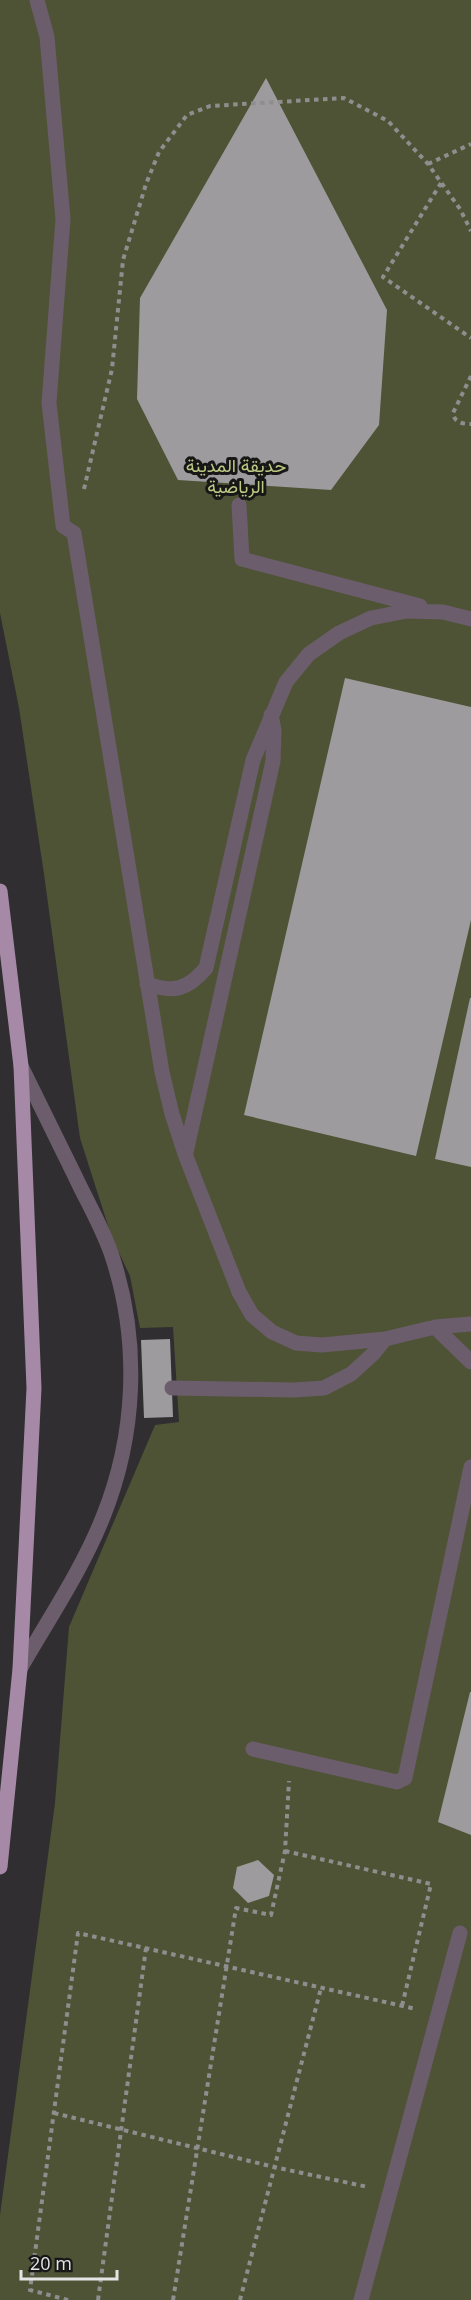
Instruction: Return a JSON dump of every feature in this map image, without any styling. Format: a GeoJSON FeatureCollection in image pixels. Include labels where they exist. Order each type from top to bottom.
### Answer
{"type":"FeatureCollection","features":[{"type":"Feature","properties":{"kind":"main road"},"geometry":{"type":"LineString","coordinates":[[0,891],[21,1066],[33,1388],[20,1669],[0,1867]]}},
{"type":"Feature","properties":{"kind":"lane"},"geometry":{"type":"LineString","coordinates":[[37,0],[47,37],[63,219],[49,403],[63,526],[74,533],[162,1072],[185,1154],[239,1292],[252,1315],[272,1332],[296,1342],[322,1345],[386,1339],[435,1327],[471,1324]]}},
{"type":"Feature","properties":{"kind":"lane"},"geometry":{"type":"LineString","coordinates":[[239,506],[242,559],[471,619]]}},
{"type":"Feature","properties":{"kind":"lane"},"geometry":{"type":"LineString","coordinates":[[147,984],[163,990],[180,988],[195,981],[206,968],[253,760],[286,682],[309,654],[339,633],[371,618],[407,611],[443,612]]}},
{"type":"Feature","properties":{"kind":"lane"},"geometry":{"type":"LineString","coordinates":[[185,1154],[273,761],[274,730],[271,715]]}},
{"type":"Feature","properties":{"kind":"lane"},"geometry":{"type":"LineString","coordinates":[[20,1669],[82,1560],[103,1518],[118,1476],[137,1386],[124,1299],[113,1258],[97,1217],[21,1066]]}},
{"type":"Feature","properties":{"kind":"lane"},"geometry":{"type":"LineString","coordinates":[[435,1327],[471,1362]]}},
{"type":"Feature","properties":{"kind":"lane"},"geometry":{"type":"LineString","coordinates":[[172,1388],[294,1390],[324,1388],[351,1374],[386,1339]]}},
{"type":"Feature","properties":{"kind":"lane"},"geometry":{"type":"LineString","coordinates":[[253,1749],[397,1782],[405,1778],[471,1467]]}},
{"type":"Feature","properties":{"kind":"lane"},"geometry":{"type":"LineString","coordinates":[[361,2300],[460,1933]]}},
{"type":"Feature","properties":{"kind":"path"},"geometry":{"type":"LineString","coordinates":[[74,533],[112,369],[123,260],[146,184],[159,152],[187,115],[210,106],[344,98],[388,122],[428,164],[460,209],[471,231]]}},
{"type":"Feature","properties":{"kind":"path"},"geometry":{"type":"LineString","coordinates":[[428,164],[471,144]]}},
{"type":"Feature","properties":{"kind":"path"},"geometry":{"type":"LineString","coordinates":[[441,183],[382,278],[471,338]]}},
{"type":"Feature","properties":{"kind":"path"},"geometry":{"type":"LineString","coordinates":[[471,376],[453,413],[453,418],[457,422],[471,424]]}},
{"type":"Feature","properties":{"kind":"path"},"geometry":{"type":"LineString","coordinates":[[173,2300],[236,1908],[271,1915],[285,1851],[290,1758]]}},
{"type":"Feature","properties":{"kind":"path"},"geometry":{"type":"LineString","coordinates":[[285,1851],[431,1884],[402,2006]]}},
{"type":"Feature","properties":{"kind":"path"},"geometry":{"type":"LineString","coordinates":[[68,2300],[30,2290],[78,1933],[438,2014]]}},
{"type":"Feature","properties":{"kind":"path"},"geometry":{"type":"LineString","coordinates":[[98,2300],[146,1948]]}},
{"type":"Feature","properties":{"kind":"path"},"geometry":{"type":"LineString","coordinates":[[240,2300],[321,1988]]}},
{"type":"Feature","properties":{"kind":"path"},"geometry":{"type":"LineString","coordinates":[[54,2113],[274,2167],[390,2191]]}},
{"type":"Feature","properties":{"kind":"green space","name":"حديقة المدينة الرياضية"},"geometry":{"type":"Polygon","coordinates":[[[0,0],[471,0],[471,2300],[0,2300],[0,2215],[55,1803],[69,1627],[155,1425],[179,1422],[173,1327],[140,1328],[130,1276],[112,1238],[80,1138],[19,708],[0,613],[0,0]]]}},
{"type":"Feature","properties":{"kind":"building"},"geometry":{"type":"Polygon","coordinates":[[[266,78],[387,310],[379,425],[331,490],[178,480],[137,399],[140,298],[266,78]]]}},
{"type":"Feature","properties":{"kind":"building"},"geometry":{"type":"Polygon","coordinates":[[[345,678],[471,707],[471,920],[416,1156],[244,1115],[345,678]]]}},
{"type":"Feature","properties":{"kind":"building"},"geometry":{"type":"Polygon","coordinates":[[[471,998],[471,1167],[435,1159],[471,998]]]}},
{"type":"Feature","properties":{"kind":"building"},"geometry":{"type":"Polygon","coordinates":[[[170,1339],[173,1417],[144,1418],[141,1340],[170,1339]]]}},
{"type":"Feature","properties":{"kind":"building"},"geometry":{"type":"Polygon","coordinates":[[[471,1692],[471,1835],[438,1822],[471,1692]]]}},
{"type":"Feature","properties":{"kind":"building"},"geometry":{"type":"Polygon","coordinates":[[[258,1860],[274,1875],[269,1896],[248,1903],[233,1888],[237,1867],[258,1860]]]}}]}
